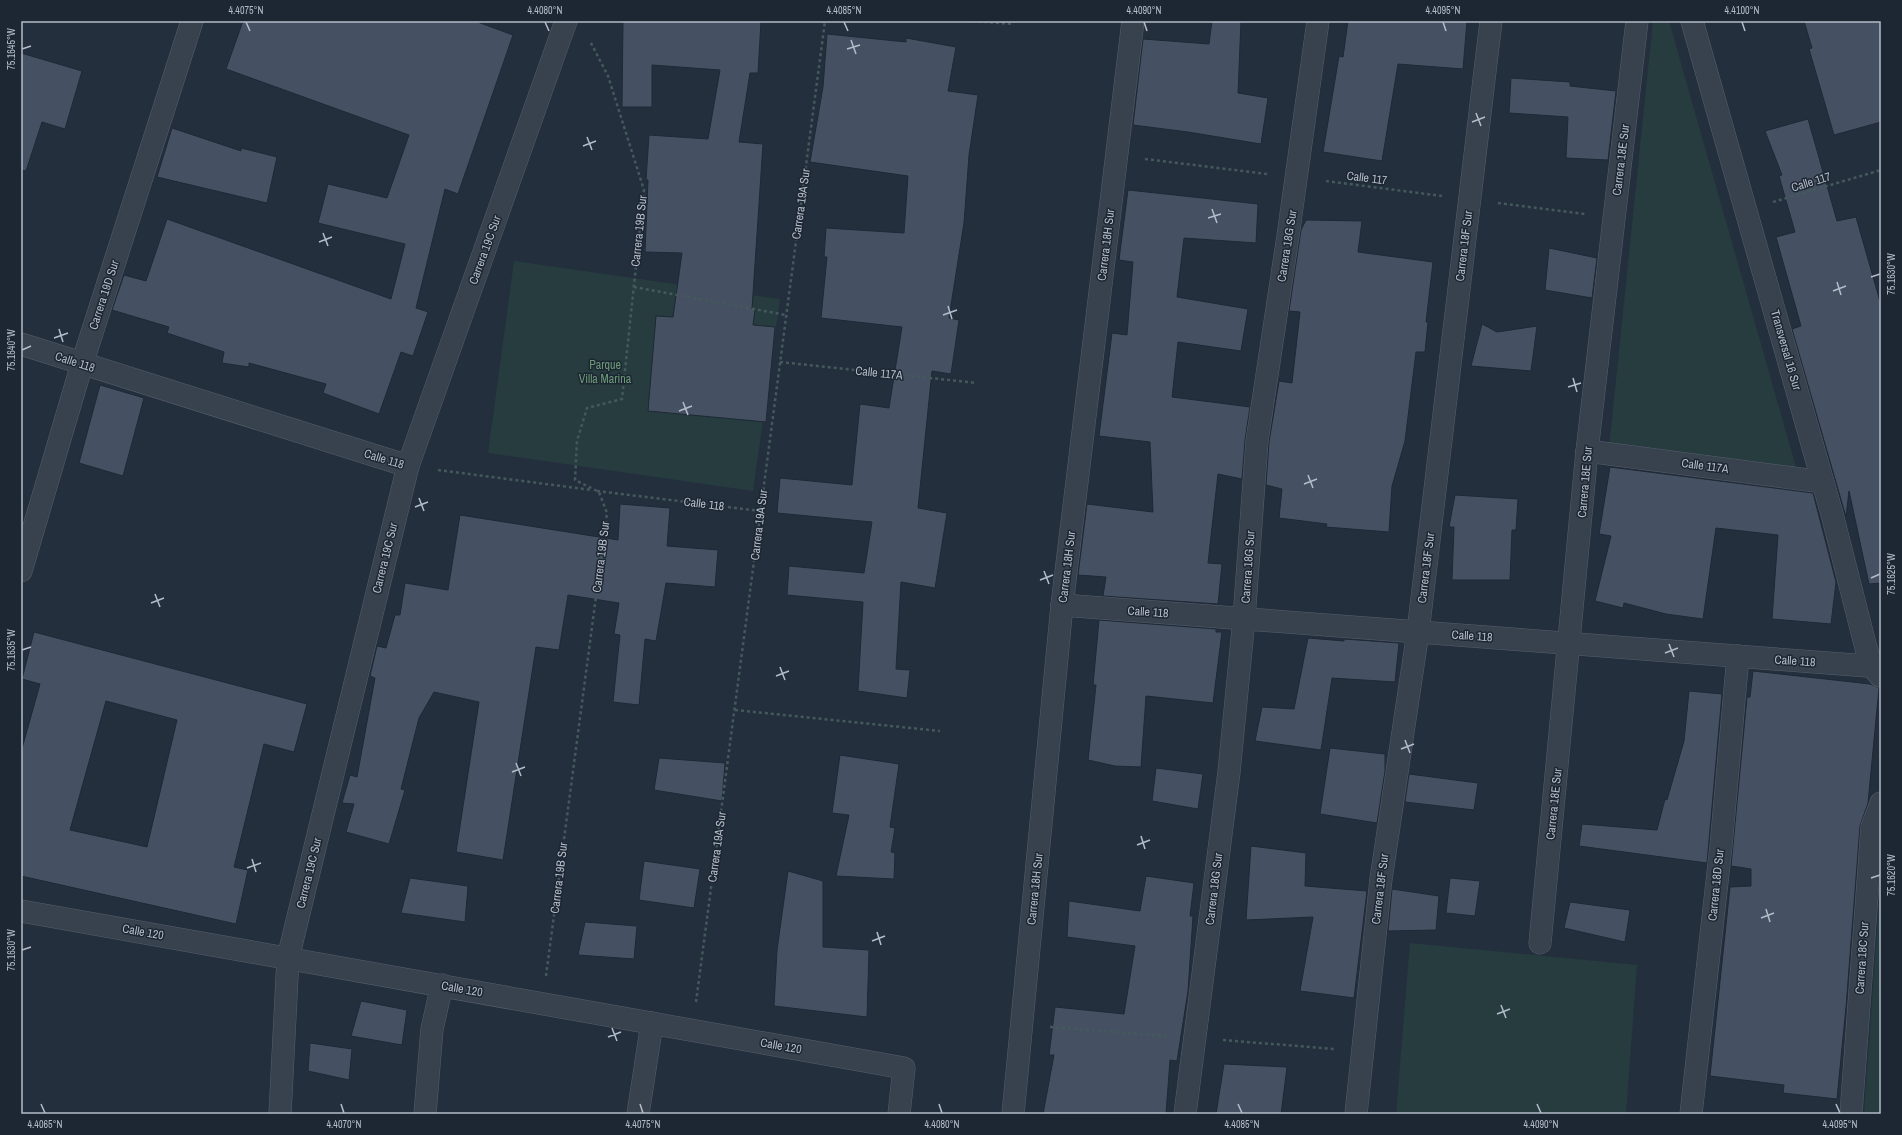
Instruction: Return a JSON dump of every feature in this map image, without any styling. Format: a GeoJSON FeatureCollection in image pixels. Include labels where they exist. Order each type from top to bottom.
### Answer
{"type":"FeatureCollection","features":[{"type":"Feature","properties":{"kind":"street","name":"Carrera 19D Sur"},"geometry":{"type":"LineString","coordinates":[[21,570],[82,364],[192,21]]}},
{"type":"Feature","properties":{"kind":"street","name":"Carrera 19C Sur"},"geometry":{"type":"LineString","coordinates":[[280,1114],[288,958],[408,466],[566,21]]}},
{"type":"Feature","properties":{"kind":"street","name":"Carrera 18H Sur"},"geometry":{"type":"LineString","coordinates":[[1013,1114],[1062,605],[1133,21]]}},
{"type":"Feature","properties":{"kind":"street","name":"Carrera 18G Sur"},"geometry":{"type":"LineString","coordinates":[[1186,1114],[1229,772],[1244,619],[1257,441],[1297,178],[1318,21]]}},
{"type":"Feature","properties":{"kind":"street","name":"Carrera 18F Sur"},"geometry":{"type":"LineString","coordinates":[[1356,1114],[1381,878],[1418,632],[1491,21]]}},
{"type":"Feature","properties":{"kind":"street","name":"Carrera 18E Sur"},"geometry":{"type":"LineString","coordinates":[[1540,943],[1588,451],[1637,21]]}},
{"type":"Feature","properties":{"kind":"street","name":"Transversal 16 Sur"},"geometry":{"type":"LineString","coordinates":[[1692,21],[1823,482],[1866,648],[1878,670]]}},
{"type":"Feature","properties":{"kind":"street","name":"Calle 118"},"geometry":{"type":"LineString","coordinates":[[21,344],[408,466]]}},
{"type":"Feature","properties":{"kind":"street","name":"Calle 117A"},"geometry":{"type":"LineString","coordinates":[[1588,451],[1823,482]]}},
{"type":"Feature","properties":{"kind":"street","name":"Calle 118"},"geometry":{"type":"LineString","coordinates":[[1062,605],[1738,656],[1878,670]]}},
{"type":"Feature","properties":{"kind":"street","name":"Carrera 18D Sur"},"geometry":{"type":"LineString","coordinates":[[1691,1114],[1721,846],[1738,656]]}},
{"type":"Feature","properties":{"kind":"street","name":"Carrera 18C Sur"},"geometry":{"type":"LineString","coordinates":[[1851,1114],[1872,827],[1881,803]]}},
{"type":"Feature","properties":{"kind":"street","name":"Calle 120"},"geometry":{"type":"LineString","coordinates":[[21,910],[904,1068],[899,1114]]}},
{"type":"Feature","properties":{"kind":"street"},"geometry":{"type":"LineString","coordinates":[[425,1114],[432,1029],[442,985]]}},
{"type":"Feature","properties":{"kind":"street"},"geometry":{"type":"LineString","coordinates":[[638,1114],[652,1023]]}},
{"type":"Feature","properties":{"kind":"path","name":"Carrera 19A Sur"},"geometry":{"type":"LineString","coordinates":[[692,1030],[825,21]]}},
{"type":"Feature","properties":{"kind":"path"},"geometry":{"type":"LineString","coordinates":[[972,21],[1014,24]]}},
{"type":"Feature","properties":{"kind":"path","name":"Carrera 19B Sur"},"geometry":{"type":"LineString","coordinates":[[543,1003],[607,513],[599,492],[575,480],[577,441],[587,408],[622,399],[644,190],[608,76],[587,35]]}},
{"type":"Feature","properties":{"kind":"path","name":"Calle 117"},"geometry":{"type":"LineString","coordinates":[[1117,155],[1614,218]]}},
{"type":"Feature","properties":{"kind":"path","name":"Calle 117"},"geometry":{"type":"LineString","coordinates":[[1746,210],[1881,170]]}},
{"type":"Feature","properties":{"kind":"path"},"geometry":{"type":"LineString","coordinates":[[634,287],[786,315]]}},
{"type":"Feature","properties":{"kind":"path","name":"Calle 117A"},"geometry":{"type":"LineString","coordinates":[[780,362],[977,383]]}},
{"type":"Feature","properties":{"kind":"path","name":"Calle 118"},"geometry":{"type":"LineString","coordinates":[[408,466],[760,512]]}},
{"type":"Feature","properties":{"kind":"path"},"geometry":{"type":"LineString","coordinates":[[735,710],[940,731]]}},
{"type":"Feature","properties":{"kind":"green space"},"geometry":{"type":"Polygon","coordinates":[[[1653,21],[1669,21],[1798,474],[1609,448],[1653,21]]]}},
{"type":"Feature","properties":{"kind":"green space","name":"Parque Villa Marina"},"geometry":{"type":"Polygon","coordinates":[[[514,261],[780,299],[753,491],[488,453],[514,261]]]}},
{"type":"Feature","properties":{"kind":"green space"},"geometry":{"type":"Polygon","coordinates":[[[1881,878],[1881,1114],[1864,1114],[1881,878]]]}},
{"type":"Feature","properties":{"kind":"green space"},"geometry":{"type":"Polygon","coordinates":[[[1410,943],[1637,965],[1626,1114],[1396,1114],[1410,943]]]}},
{"type":"Feature","properties":{"kind":"building"},"geometry":{"type":"Polygon","coordinates":[[[243,21],[475,21],[513,35],[458,194],[445,189],[416,308],[428,312],[413,356],[401,352],[379,414],[323,393],[326,384],[249,363],[249,367],[222,363],[224,352],[167,333],[169,327],[112,310],[124,275],[146,281],[167,219],[391,299],[405,244],[318,223],[328,184],[387,198],[409,135],[226,69],[243,21]]]}},
{"type":"Feature","properties":{"kind":"building"},"geometry":{"type":"Polygon","coordinates":[[[623,21],[761,21],[758,73],[750,73],[739,142],[763,144],[752,309],[755,310],[753,325],[775,327],[766,422],[648,411],[656,316],[673,317],[682,253],[645,252],[648,180],[646,180],[649,135],[708,139],[720,70],[652,65],[652,107],[622,107],[623,21]]]}},
{"type":"Feature","properties":{"kind":"building"},"geometry":{"type":"Polygon","coordinates":[[[1212,21],[1241,21],[1238,93],[1268,98],[1261,144],[1133,125],[1143,39],[1209,44],[1212,21]]]}},
{"type":"Feature","properties":{"kind":"building"},"geometry":{"type":"Polygon","coordinates":[[[1348,21],[1467,21],[1463,69],[1398,64],[1382,161],[1323,152],[1339,56],[1343,57],[1348,21]]]}},
{"type":"Feature","properties":{"kind":"building"},"geometry":{"type":"Polygon","coordinates":[[[1804,21],[1881,21],[1881,122],[1834,135],[1809,49],[1812,48],[1804,21]]]}},
{"type":"Feature","properties":{"kind":"building"},"geometry":{"type":"Polygon","coordinates":[[[827,34],[906,42],[906,38],[956,47],[948,91],[978,95],[969,155],[964,223],[949,318],[959,320],[951,374],[932,371],[918,508],[947,513],[935,588],[901,582],[896,669],[910,670],[907,698],[858,691],[863,602],[787,595],[789,566],[864,573],[872,522],[777,513],[780,478],[852,485],[860,404],[889,408],[902,327],[821,318],[827,257],[824,257],[826,228],[904,233],[908,176],[810,162],[823,87],[827,34]]]}},
{"type":"Feature","properties":{"kind":"building"},"geometry":{"type":"Polygon","coordinates":[[[21,53],[82,71],[65,129],[42,122],[26,171],[21,170],[21,53]]]}},
{"type":"Feature","properties":{"kind":"building"},"geometry":{"type":"Polygon","coordinates":[[[1511,78],[1570,82],[1570,86],[1616,91],[1608,160],[1566,158],[1568,117],[1509,113],[1511,78]]]}},
{"type":"Feature","properties":{"kind":"building"},"geometry":{"type":"Polygon","coordinates":[[[1808,119],[1837,221],[1856,217],[1881,305],[1881,583],[1869,584],[1849,491],[1846,517],[1792,329],[1801,326],[1776,237],[1795,232],[1779,176],[1782,175],[1765,131],[1808,119]]]}},
{"type":"Feature","properties":{"kind":"building"},"geometry":{"type":"Polygon","coordinates":[[[172,128],[241,151],[241,148],[277,157],[267,203],[157,177],[172,128]]]}},
{"type":"Feature","properties":{"kind":"building"},"geometry":{"type":"Polygon","coordinates":[[[1128,190],[1258,204],[1256,243],[1184,238],[1177,297],[1248,309],[1241,351],[1178,342],[1172,397],[1250,407],[1245,440],[1242,479],[1218,474],[1208,563],[1222,564],[1218,604],[1103,596],[1106,577],[1078,575],[1087,504],[1153,512],[1150,442],[1099,436],[1112,333],[1127,335],[1133,262],[1119,260],[1128,190]]]}},
{"type":"Feature","properties":{"kind":"building"},"geometry":{"type":"Polygon","coordinates":[[[1306,220],[1362,221],[1358,252],[1433,262],[1426,322],[1428,322],[1425,352],[1416,352],[1405,441],[1392,486],[1389,532],[1326,527],[1327,524],[1279,518],[1282,489],[1266,485],[1269,442],[1279,381],[1292,383],[1300,312],[1289,311],[1301,230],[1306,220]]]}},
{"type":"Feature","properties":{"kind":"building"},"geometry":{"type":"Polygon","coordinates":[[[1549,248],[1597,258],[1592,298],[1545,290],[1549,248]]]}},
{"type":"Feature","properties":{"kind":"building"},"geometry":{"type":"Polygon","coordinates":[[[1482,324],[1497,332],[1537,326],[1531,371],[1471,366],[1482,324]]]}},
{"type":"Feature","properties":{"kind":"building"},"geometry":{"type":"Polygon","coordinates":[[[100,385],[144,398],[123,476],[79,463],[100,385]]]}},
{"type":"Feature","properties":{"kind":"building"},"geometry":{"type":"Polygon","coordinates":[[[1610,467],[1813,493],[1836,582],[1831,624],[1772,619],[1778,535],[1716,528],[1703,619],[1666,614],[1624,603],[1623,608],[1595,601],[1611,536],[1599,534],[1610,467]]]}},
{"type":"Feature","properties":{"kind":"building"},"geometry":{"type":"Polygon","coordinates":[[[1455,495],[1518,499],[1516,530],[1512,530],[1510,580],[1452,580],[1454,527],[1449,527],[1455,495]]]}},
{"type":"Feature","properties":{"kind":"building"},"geometry":{"type":"Polygon","coordinates":[[[620,504],[670,508],[667,546],[718,550],[715,587],[666,583],[656,641],[645,639],[639,705],[613,702],[620,635],[614,634],[619,603],[568,595],[559,650],[536,647],[503,860],[456,852],[479,702],[434,692],[419,718],[401,789],[405,790],[389,844],[346,832],[354,804],[342,803],[350,775],[357,777],[375,678],[370,676],[377,646],[386,648],[395,615],[400,615],[405,583],[448,590],[460,515],[618,540],[620,504]]]}},
{"type":"Feature","properties":{"kind":"building"},"geometry":{"type":"Polygon","coordinates":[[[1099,620],[1216,629],[1216,632],[1222,632],[1213,703],[1146,696],[1141,767],[1115,766],[1088,760],[1096,685],[1093,685],[1099,620]]]}},
{"type":"Feature","properties":{"kind":"building"},"geometry":{"type":"Polygon","coordinates":[[[34,632],[307,704],[294,752],[264,744],[234,867],[248,870],[236,924],[21,876],[21,752],[40,684],[22,679],[34,632]],[[106,701],[70,830],[147,847],[177,720],[106,701]]]}},
{"type":"Feature","properties":{"kind":"building"},"geometry":{"type":"Polygon","coordinates":[[[1308,638],[1399,643],[1395,682],[1332,678],[1321,750],[1255,741],[1262,707],[1294,709],[1308,638]]]}},
{"type":"Feature","properties":{"kind":"building"},"geometry":{"type":"Polygon","coordinates":[[[1753,671],[1870,684],[1879,688],[1868,803],[1860,826],[1846,1007],[1837,1099],[1783,1093],[1784,1085],[1710,1076],[1730,887],[1751,886],[1751,869],[1731,866],[1747,697],[1750,697],[1753,671]]]}},
{"type":"Feature","properties":{"kind":"building"},"geometry":{"type":"Polygon","coordinates":[[[1689,691],[1722,694],[1707,863],[1579,846],[1582,824],[1657,830],[1665,799],[1667,800],[1684,741],[1689,691]]]}},
{"type":"Feature","properties":{"kind":"building"},"geometry":{"type":"Polygon","coordinates":[[[1330,748],[1385,754],[1385,771],[1377,823],[1320,814],[1330,748]]]}},
{"type":"Feature","properties":{"kind":"building"},"geometry":{"type":"Polygon","coordinates":[[[840,755],[899,764],[890,827],[895,828],[891,852],[895,853],[894,879],[836,876],[849,815],[832,813],[840,755]]]}},
{"type":"Feature","properties":{"kind":"building"},"geometry":{"type":"Polygon","coordinates":[[[659,758],[725,763],[722,801],[654,790],[659,758]]]}},
{"type":"Feature","properties":{"kind":"building"},"geometry":{"type":"Polygon","coordinates":[[[1156,768],[1203,774],[1198,809],[1152,801],[1156,768]]]}},
{"type":"Feature","properties":{"kind":"building"},"geometry":{"type":"Polygon","coordinates":[[[1409,774],[1478,783],[1474,810],[1405,802],[1409,774]]]}},
{"type":"Feature","properties":{"kind":"building"},"geometry":{"type":"Polygon","coordinates":[[[1251,846],[1306,853],[1305,886],[1367,891],[1354,998],[1300,991],[1313,917],[1246,920],[1251,846]]]}},
{"type":"Feature","properties":{"kind":"building"},"geometry":{"type":"Polygon","coordinates":[[[644,861],[700,869],[694,908],[639,900],[644,861]]]}},
{"type":"Feature","properties":{"kind":"building"},"geometry":{"type":"Polygon","coordinates":[[[788,871],[823,881],[823,947],[869,950],[867,1017],[774,1006],[777,950],[788,871]]]}},
{"type":"Feature","properties":{"kind":"building"},"geometry":{"type":"Polygon","coordinates":[[[1146,876],[1194,883],[1190,916],[1193,916],[1188,991],[1177,1061],[1170,1060],[1166,1114],[1043,1114],[1054,1055],[1049,1055],[1055,1007],[1124,1014],[1135,946],[1067,937],[1069,901],[1140,911],[1146,876]]]}},
{"type":"Feature","properties":{"kind":"building"},"geometry":{"type":"Polygon","coordinates":[[[410,878],[468,886],[465,922],[401,913],[410,878]]]}},
{"type":"Feature","properties":{"kind":"building"},"geometry":{"type":"Polygon","coordinates":[[[1450,878],[1480,881],[1475,916],[1446,913],[1450,878]]]}},
{"type":"Feature","properties":{"kind":"building"},"geometry":{"type":"Polygon","coordinates":[[[1392,889],[1439,896],[1436,930],[1388,931],[1392,889]]]}},
{"type":"Feature","properties":{"kind":"building"},"geometry":{"type":"Polygon","coordinates":[[[1570,902],[1630,910],[1625,942],[1564,928],[1570,902]]]}},
{"type":"Feature","properties":{"kind":"building"},"geometry":{"type":"Polygon","coordinates":[[[585,922],[637,926],[634,959],[578,955],[585,922]]]}},
{"type":"Feature","properties":{"kind":"building"},"geometry":{"type":"Polygon","coordinates":[[[361,1001],[407,1010],[402,1045],[351,1036],[361,1001]]]}},
{"type":"Feature","properties":{"kind":"building"},"geometry":{"type":"Polygon","coordinates":[[[310,1043],[352,1049],[349,1080],[308,1071],[310,1043]]]}},
{"type":"Feature","properties":{"kind":"building"},"geometry":{"type":"Polygon","coordinates":[[[1224,1064],[1287,1067],[1281,1114],[1216,1114],[1224,1064]]]}}]}
